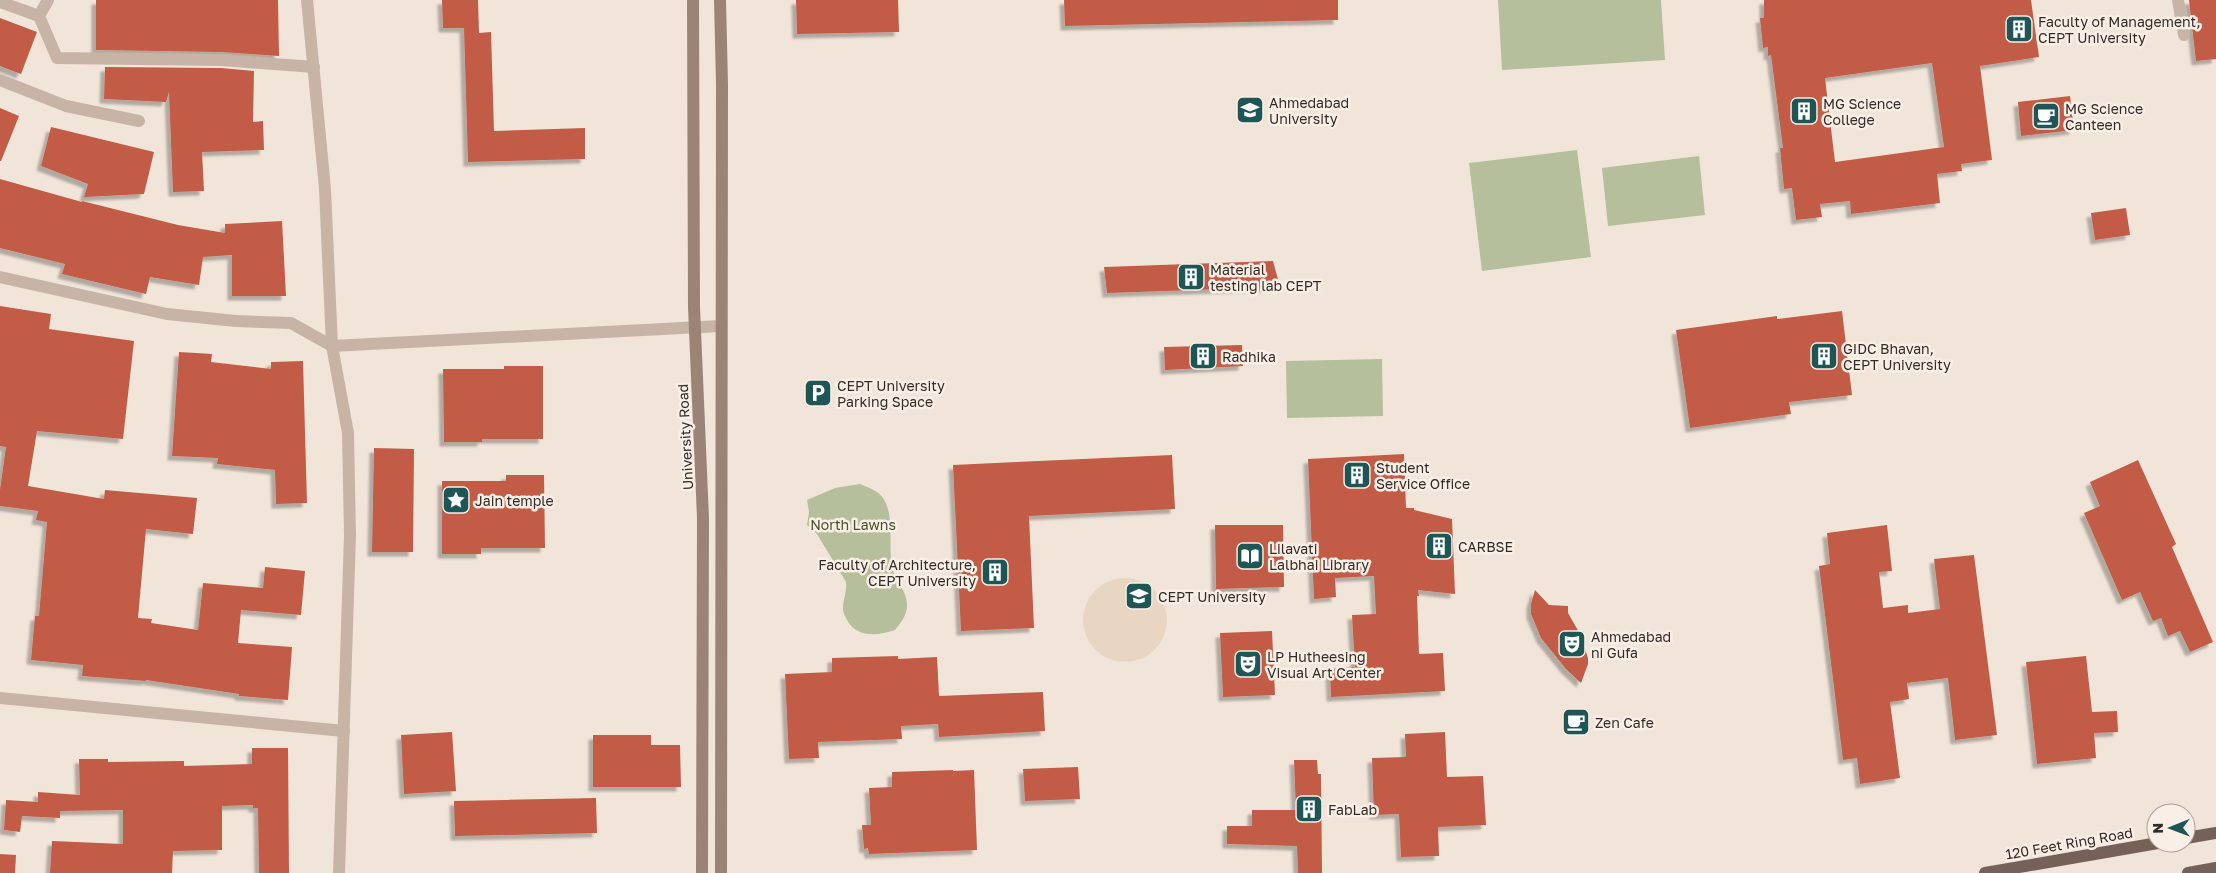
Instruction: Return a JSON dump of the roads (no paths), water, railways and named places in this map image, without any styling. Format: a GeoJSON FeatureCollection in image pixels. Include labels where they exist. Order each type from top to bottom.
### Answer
{"type":"FeatureCollection","features":[{"type":"Feature","properties":{"kind":"main road"},"geometry":{"type":"LineString","coordinates":[[2196,836],[2216,833]]}},
{"type":"Feature","properties":{"kind":"main road","name":"120 Feet Ring Road"},"geometry":{"type":"LineString","coordinates":[[1985,873],[2146,845]]}},
{"type":"Feature","properties":{"kind":"main road"},"geometry":{"type":"LineString","coordinates":[[2188,873],[2216,868]]}},
{"type":"Feature","properties":{"kind":"street"},"geometry":{"type":"LineString","coordinates":[[39,16],[48,0]]}},
{"type":"Feature","properties":{"kind":"street"},"geometry":{"type":"LineString","coordinates":[[308,0],[325,189],[332,346],[348,434],[350,535],[339,873]]}},
{"type":"Feature","properties":{"kind":"street","name":"University Road"},"geometry":{"type":"LineString","coordinates":[[693,0],[695,328],[704,518],[702,873]]}},
{"type":"Feature","properties":{"kind":"street"},"geometry":{"type":"LineString","coordinates":[[720,0],[722,84],[720,873]]}},
{"type":"Feature","properties":{"kind":"street"},"geometry":{"type":"LineString","coordinates":[[2178,0],[2184,36]]}},
{"type":"Feature","properties":{"kind":"street"},"geometry":{"type":"LineString","coordinates":[[0,2],[39,16],[57,58],[221,60],[314,67]]}},
{"type":"Feature","properties":{"kind":"street"},"geometry":{"type":"LineString","coordinates":[[0,80],[66,106],[139,120]]}},
{"type":"Feature","properties":{"kind":"street"},"geometry":{"type":"LineString","coordinates":[[0,277],[167,314],[236,321],[291,323],[332,346],[721,326]]}},
{"type":"Feature","properties":{"kind":"street"},"geometry":{"type":"LineString","coordinates":[[0,698],[344,731]]}},
{"type":"Feature","properties":{"kind":"place","name":"Faculty of Management, CEPT University"},"geometry":{"type":"Point","coordinates":[2019,29]}},
{"type":"Feature","properties":{"kind":"place","name":"Ahmedabad University"},"geometry":{"type":"Point","coordinates":[1250,110]}},
{"type":"Feature","properties":{"kind":"place","name":"MG Science College"},"geometry":{"type":"Point","coordinates":[1804,111]}},
{"type":"Feature","properties":{"kind":"place","name":"MG Science Canteen"},"geometry":{"type":"Point","coordinates":[2046,116]}},
{"type":"Feature","properties":{"kind":"place","name":"Material testing lab CEPT"},"geometry":{"type":"Point","coordinates":[1191,277]}},
{"type":"Feature","properties":{"kind":"place","name":"Radhika"},"geometry":{"type":"Point","coordinates":[1203,356]}},
{"type":"Feature","properties":{"kind":"place","name":"GIDC Bhavan, CEPT University"},"geometry":{"type":"Point","coordinates":[1824,356]}},
{"type":"Feature","properties":{"kind":"place","name":"CEPT University Parking Space"},"geometry":{"type":"Point","coordinates":[818,393]}},
{"type":"Feature","properties":{"kind":"place","name":"Student Service Office"},"geometry":{"type":"Point","coordinates":[1357,475]}},
{"type":"Feature","properties":{"kind":"place","name":"Jain temple"},"geometry":{"type":"Point","coordinates":[456,500]}},
{"type":"Feature","properties":{"kind":"place","name":"CARBSE"},"geometry":{"type":"Point","coordinates":[1439,546]}},
{"type":"Feature","properties":{"kind":"place","name":"Lilavati Lalbhai Library"},"geometry":{"type":"Point","coordinates":[1250,556]}},
{"type":"Feature","properties":{"kind":"place","name":"Faculty of Architecture, CEPT University"},"geometry":{"type":"Point","coordinates":[995,572]}},
{"type":"Feature","properties":{"kind":"place","name":"CEPT University"},"geometry":{"type":"Point","coordinates":[1139,596]}},
{"type":"Feature","properties":{"kind":"place","name":"Ahmedabad ni Gufa"},"geometry":{"type":"Point","coordinates":[1572,644]}},
{"type":"Feature","properties":{"kind":"place","name":"LP Hutheesing Visual Art Center"},"geometry":{"type":"Point","coordinates":[1248,664]}},
{"type":"Feature","properties":{"kind":"place","name":"Zen Cafe"},"geometry":{"type":"Point","coordinates":[1576,722]}},
{"type":"Feature","properties":{"kind":"place","name":"FabLab"},"geometry":{"type":"Point","coordinates":[1309,809]}},
{"type":"Feature","properties":{"kind":"park label","name":"North Lawns"},"geometry":{"type":"Point","coordinates":[853,524]}}]}
